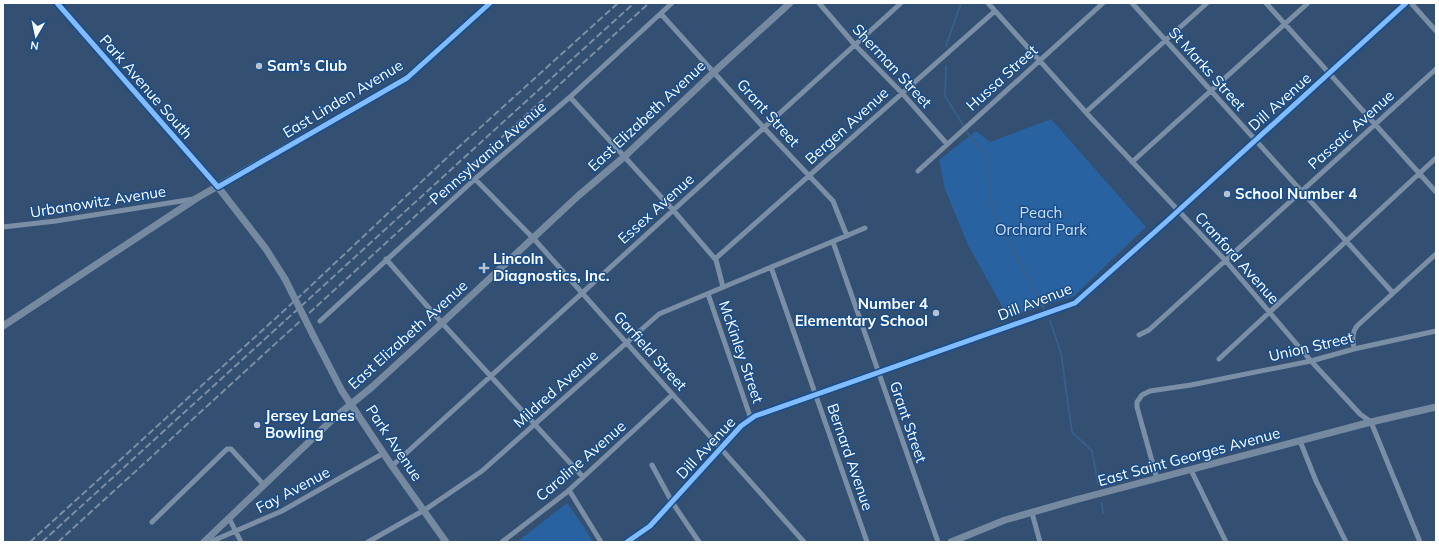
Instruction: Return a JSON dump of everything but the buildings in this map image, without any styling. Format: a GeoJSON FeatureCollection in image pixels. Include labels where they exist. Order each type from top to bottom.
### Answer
{"type":"FeatureCollection","features":[{"type":"Feature","properties":{"kind":"street","name":"Park Avenue South"},"geometry":{"type":"LineString","coordinates":[[57,3],[218,187],[266,249],[285,279],[313,335]]}},
{"type":"Feature","properties":{"kind":"street","name":"East Linden Avenue"},"geometry":{"type":"LineString","coordinates":[[3,326],[197,198],[407,78],[490,3]]}},
{"type":"Feature","properties":{"kind":"street","name":"Pennsylvania Avenue"},"geometry":{"type":"LineString","coordinates":[[320,321],[386,259],[570,97],[672,3]]}},
{"type":"Feature","properties":{"kind":"street","name":"East Elizabeth Avenue"},"geometry":{"type":"LineString","coordinates":[[204,542],[334,418],[352,404],[442,323],[532,237],[624,157],[790,3]]}},
{"type":"Feature","properties":{"kind":"street","name":"Sherman Street"},"geometry":{"type":"LineString","coordinates":[[819,3],[855,45],[902,93],[947,144]]}},
{"type":"Feature","properties":{"kind":"street","name":"Essex Avenue"},"geometry":{"type":"LineString","coordinates":[[392,466],[901,3]]}},
{"type":"Feature","properties":{"kind":"street","name":"Cranford Avenue"},"geometry":{"type":"LineString","coordinates":[[988,3],[1132,162],[1225,260],[1311,361],[1360,414],[1371,422]]}},
{"type":"Feature","properties":{"kind":"street","name":"Hussa Street"},"geometry":{"type":"LineString","coordinates":[[918,171],[1103,3]]}},
{"type":"Feature","properties":{"kind":"street","name":"St Marks Street"},"geometry":{"type":"LineString","coordinates":[[1132,3],[1393,293]]}},
{"type":"Feature","properties":{"kind":"street"},"geometry":{"type":"LineString","coordinates":[[1086,112],[1207,3]]}},
{"type":"Feature","properties":{"kind":"street"},"geometry":{"type":"LineString","coordinates":[[1266,3],[1436,192]]}},
{"type":"Feature","properties":{"kind":"street"},"geometry":{"type":"LineString","coordinates":[[1132,162],[1308,3]]}},
{"type":"Feature","properties":{"kind":"street","name":"Dill Avenue"},"geometry":{"type":"LineString","coordinates":[[627,542],[650,526],[741,426],[755,416],[1075,303],[1179,211],[1406,3]]}},
{"type":"Feature","properties":{"kind":"street"},"geometry":{"type":"LineString","coordinates":[[1410,3],[1436,31]]}},
{"type":"Feature","properties":{"kind":"street","name":"Bergen Avenue"},"geometry":{"type":"LineString","coordinates":[[715,259],[995,11]]}},
{"type":"Feature","properties":{"kind":"street","name":"Grant Street"},"geometry":{"type":"LineString","coordinates":[[661,14],[764,128],[833,201],[847,236]]}},
{"type":"Feature","properties":{"kind":"street","name":"Passaic Avenue"},"geometry":{"type":"LineString","coordinates":[[1139,335],[1149,330],[1436,69]]}},
{"type":"Feature","properties":{"kind":"street","name":"McKinley Street"},"geometry":{"type":"LineString","coordinates":[[570,97],[673,210],[715,259],[723,287]]}},
{"type":"Feature","properties":{"kind":"street"},"geometry":{"type":"LineString","coordinates":[[1219,359],[1436,158]]}},
{"type":"Feature","properties":{"kind":"street","name":"Garfield Street"},"geometry":{"type":"LineString","coordinates":[[476,179],[532,237],[804,542]]}},
{"type":"Feature","properties":{"kind":"street","name":"Urbanowitz Avenue"},"geometry":{"type":"LineString","coordinates":[[3,227],[56,221],[197,198]]}},
{"type":"Feature","properties":{"kind":"street"},"geometry":{"type":"LineString","coordinates":[[723,287],[865,228]]}},
{"type":"Feature","properties":{"kind":"street","name":"Grant Street"},"geometry":{"type":"LineString","coordinates":[[833,242],[938,542]]}},
{"type":"Feature","properties":{"kind":"street"},"geometry":{"type":"LineString","coordinates":[[1354,349],[1353,336],[1355,329],[1436,254]]}},
{"type":"Feature","properties":{"kind":"street"},"geometry":{"type":"LineString","coordinates":[[386,259],[490,377],[583,477]]}},
{"type":"Feature","properties":{"kind":"street","name":"Bernard Avenue"},"geometry":{"type":"LineString","coordinates":[[771,268],[867,542]]}},
{"type":"Feature","properties":{"kind":"street","name":"Mildred Avenue"},"geometry":{"type":"LineString","coordinates":[[368,542],[424,510],[482,472],[659,314],[723,287]]}},
{"type":"Feature","properties":{"kind":"street","name":"McKinley Street"},"geometry":{"type":"LineString","coordinates":[[708,294],[751,419]]}},
{"type":"Feature","properties":{"kind":"street","name":"Union Street"},"geometry":{"type":"LineString","coordinates":[[1157,479],[1137,407],[1139,398],[1145,392],[1191,386],[1311,361],[1354,349],[1436,331]]}},
{"type":"Feature","properties":{"kind":"street","name":"Park Avenue"},"geometry":{"type":"LineString","coordinates":[[313,335],[342,390],[392,466],[446,542]]}},
{"type":"Feature","properties":{"kind":"street","name":"Caroline Avenue"},"geometry":{"type":"LineString","coordinates":[[502,542],[569,490],[672,395]]}},
{"type":"Feature","properties":{"kind":"street","name":"East Saint Georges Avenue"},"geometry":{"type":"LineString","coordinates":[[951,542],[1005,520],[1371,422],[1436,407]]}},
{"type":"Feature","properties":{"kind":"street"},"geometry":{"type":"LineString","coordinates":[[1371,422],[1420,542]]}},
{"type":"Feature","properties":{"kind":"street"},"geometry":{"type":"LineString","coordinates":[[1300,441],[1316,481],[1346,542]]}},
{"type":"Feature","properties":{"kind":"street"},"geometry":{"type":"LineString","coordinates":[[152,522],[227,449],[231,450],[264,485]]}},
{"type":"Feature","properties":{"kind":"street","name":"Fay Avenue"},"geometry":{"type":"LineString","coordinates":[[210,542],[282,511],[384,453]]}},
{"type":"Feature","properties":{"kind":"street"},"geometry":{"type":"LineString","coordinates":[[652,465],[672,502],[699,542]]}},
{"type":"Feature","properties":{"kind":"street"},"geometry":{"type":"LineString","coordinates":[[1191,470],[1226,542]]}},
{"type":"Feature","properties":{"kind":"street"},"geometry":{"type":"LineString","coordinates":[[569,490],[601,542]]}},
{"type":"Feature","properties":{"kind":"street"},"geometry":{"type":"LineString","coordinates":[[1032,513],[1040,542]]}},
{"type":"Feature","properties":{"kind":"street"},"geometry":{"type":"LineString","coordinates":[[229,518],[241,542]]}},
{"type":"Feature","properties":{"kind":"green space","name":"Peach Orchard Park"},"geometry":{"type":"Polygon","coordinates":[[[1051,119],[1146,227],[1074,296],[1008,317],[968,245],[945,189],[939,160],[976,131],[990,142],[1051,119]]]}},
{"type":"Feature","properties":{"kind":"green space"},"geometry":{"type":"Polygon","coordinates":[[[567,503],[593,542],[517,542],[567,503]]]}},
{"type":"Feature","properties":{"kind":"waterway"},"geometry":{"type":"LineString","coordinates":[[946,46],[961,3]]}},
{"type":"Feature","properties":{"kind":"waterway"},"geometry":{"type":"LineString","coordinates":[[946,66],[945,96],[973,141],[986,154],[992,210],[1045,311]]}},
{"type":"Feature","properties":{"kind":"waterway"},"geometry":{"type":"LineString","coordinates":[[1050,321],[1061,353],[1072,432],[1092,451],[1098,484]]}},
{"type":"Feature","properties":{"kind":"waterway"},"geometry":{"type":"LineString","coordinates":[[1102,503],[1103,513]]}},
{"type":"Feature","properties":{"kind":"railway"},"geometry":{"type":"LineString","coordinates":[[30,542],[300,296],[451,154],[618,3]]}},
{"type":"Feature","properties":{"kind":"railway"},"geometry":{"type":"LineString","coordinates":[[42,542],[634,3]]}},
{"type":"Feature","properties":{"kind":"railway"},"geometry":{"type":"LineString","coordinates":[[58,542],[649,3]]}},
{"type":"Feature","properties":{"kind":"cycle path"},"geometry":{"type":"LineString","coordinates":[[57,3],[218,187],[407,78],[490,3]]}},
{"type":"Feature","properties":{"kind":"cycle path"},"geometry":{"type":"LineString","coordinates":[[627,542],[650,526],[741,426],[755,416],[1075,303],[1406,3]]}},
{"type":"Feature","properties":{"kind":"place","name":"Sam's Club"},"geometry":{"type":"Point","coordinates":[259,66]}},
{"type":"Feature","properties":{"kind":"place","name":"School Number 4"},"geometry":{"type":"Point","coordinates":[1227,194]}},
{"type":"Feature","properties":{"kind":"place","name":"Lincoln Diagnostics, Inc."},"geometry":{"type":"Point","coordinates":[484,268]}},
{"type":"Feature","properties":{"kind":"place","name":"Number 4 Elementary School"},"geometry":{"type":"Point","coordinates":[936,313]}},
{"type":"Feature","properties":{"kind":"place","name":"Jersey Lanes Bowling"},"geometry":{"type":"Point","coordinates":[257,425]}}]}
